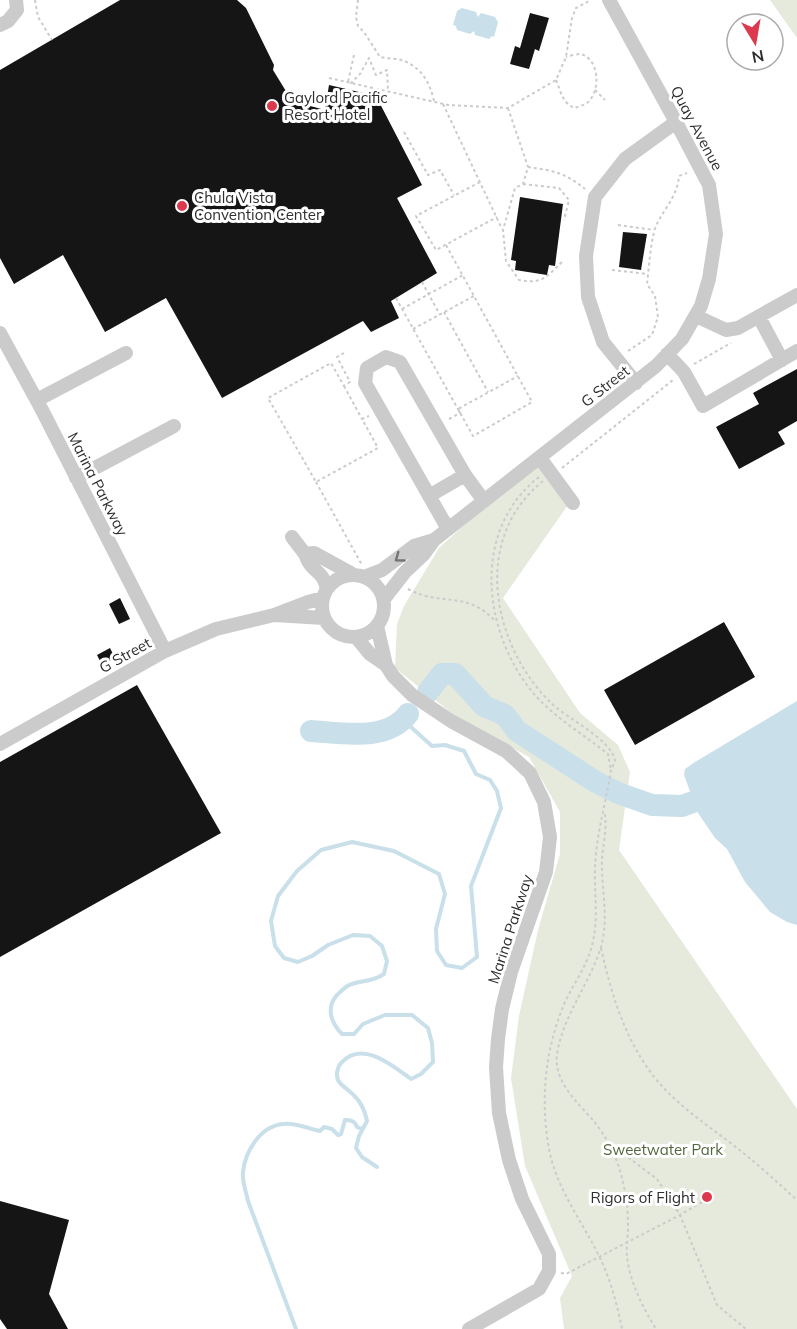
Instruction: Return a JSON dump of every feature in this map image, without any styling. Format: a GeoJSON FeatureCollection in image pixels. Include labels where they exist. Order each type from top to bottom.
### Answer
{"type":"FeatureCollection","features":[{"type":"Feature","properties":{"kind":"street"},"geometry":{"type":"LineString","coordinates":[[0,25],[8,21],[17,10],[16,0]]}},
{"type":"Feature","properties":{"kind":"street","name":"Quay Avenue"},"geometry":{"type":"LineString","coordinates":[[609,0],[709,185],[716,234],[709,279],[696,316]]}},
{"type":"Feature","properties":{"kind":"street"},"geometry":{"type":"LineString","coordinates":[[636,383],[603,342],[588,297],[586,256],[595,197],[625,159],[676,122]]}},
{"type":"Feature","properties":{"kind":"street"},"geometry":{"type":"LineString","coordinates":[[696,316],[726,330],[738,328],[797,295]]}},
{"type":"Feature","properties":{"kind":"street","name":"G Street"},"geometry":{"type":"LineString","coordinates":[[384,599],[434,540],[636,383],[682,339],[696,316]]}},
{"type":"Feature","properties":{"kind":"street"},"geometry":{"type":"LineString","coordinates":[[759,317],[782,360]]}},
{"type":"Feature","properties":{"kind":"street","name":"Marina Parkway"},"geometry":{"type":"LineString","coordinates":[[0,333],[37,400],[165,651]]}},
{"type":"Feature","properties":{"kind":"street"},"geometry":{"type":"LineString","coordinates":[[667,354],[684,372],[703,406],[797,351]]}},
{"type":"Feature","properties":{"kind":"street"},"geometry":{"type":"LineString","coordinates":[[37,400],[126,353]]}},
{"type":"Feature","properties":{"kind":"street"},"geometry":{"type":"LineString","coordinates":[[448,530],[365,383],[368,368],[386,357],[400,362],[465,475],[484,501]]}},
{"type":"Feature","properties":{"kind":"street"},"geometry":{"type":"LineString","coordinates":[[76,478],[174,426]]}},
{"type":"Feature","properties":{"kind":"street"},"geometry":{"type":"LineString","coordinates":[[540,458],[573,503]]}},
{"type":"Feature","properties":{"kind":"street"},"geometry":{"type":"LineString","coordinates":[[429,496],[465,475]]}},
{"type":"Feature","properties":{"kind":"street"},"geometry":{"type":"LineString","coordinates":[[292,537],[305,554],[308,563],[325,578],[322,608],[324,618],[330,627],[338,633],[356,637],[367,634],[377,626],[384,610],[384,599],[373,582],[360,572],[314,553],[305,554]]}},
{"type":"Feature","properties":{"kind":"street","name":"G Street"},"geometry":{"type":"LineString","coordinates":[[360,572],[382,570],[414,546],[434,540]]}},
{"type":"Feature","properties":{"kind":"street"},"geometry":{"type":"LineString","coordinates":[[325,593],[334,581],[360,572]]}},
{"type":"Feature","properties":{"kind":"street","name":"G Street"},"geometry":{"type":"LineString","coordinates":[[0,744],[165,651],[216,629],[274,615],[325,593]]}},
{"type":"Feature","properties":{"kind":"street","name":"G Street"},"geometry":{"type":"LineString","coordinates":[[274,615],[324,618]]}},
{"type":"Feature","properties":{"kind":"street","name":"Marina Parkway"},"geometry":{"type":"LineString","coordinates":[[377,626],[386,665],[393,676],[412,695],[451,721],[506,751],[530,773],[544,802],[550,837],[546,872],[511,972],[501,1019],[496,1067],[499,1113],[509,1160],[522,1199],[549,1254],[549,1271]]}},
{"type":"Feature","properties":{"kind":"street","name":"Marina Parkway"},"geometry":{"type":"LineString","coordinates":[[356,637],[370,654],[386,665]]}},
{"type":"Feature","properties":{"kind":"street"},"geometry":{"type":"LineString","coordinates":[[469,1329],[539,1289],[549,1271]]}},
{"type":"Feature","properties":{"kind":"path"},"geometry":{"type":"LineString","coordinates":[[35,0],[38,17],[52,40]]}},
{"type":"Feature","properties":{"kind":"path"},"geometry":{"type":"LineString","coordinates":[[358,0],[356,17],[358,26],[380,57],[389,60],[403,60],[418,69],[427,79],[434,101]]}},
{"type":"Feature","properties":{"kind":"path"},"geometry":{"type":"LineString","coordinates":[[329,78],[443,104],[508,108],[556,80],[566,57],[572,18],[576,8],[591,0]]}},
{"type":"Feature","properties":{"kind":"path"},"geometry":{"type":"LineString","coordinates":[[29,12],[38,17]]}},
{"type":"Feature","properties":{"kind":"path"},"geometry":{"type":"LineString","coordinates":[[556,80],[562,98],[566,104],[574,108],[588,102],[595,90],[596,73],[594,65],[588,58],[580,54],[566,57]]}},
{"type":"Feature","properties":{"kind":"path"},"geometry":{"type":"LineString","coordinates":[[350,82],[354,55]]}},
{"type":"Feature","properties":{"kind":"path"},"geometry":{"type":"LineString","coordinates":[[350,82],[360,74],[369,58],[376,75],[387,70],[388,91]]}},
{"type":"Feature","properties":{"kind":"path"},"geometry":{"type":"LineString","coordinates":[[595,90],[605,100]]}},
{"type":"Feature","properties":{"kind":"path"},"geometry":{"type":"LineString","coordinates":[[443,104],[503,230],[507,261],[519,280],[534,282],[544,279],[562,262]]}},
{"type":"Feature","properties":{"kind":"path"},"geometry":{"type":"LineString","coordinates":[[508,108],[528,167],[523,184]]}},
{"type":"Feature","properties":{"kind":"path"},"geometry":{"type":"LineString","coordinates":[[404,132],[428,175],[440,170],[454,195]]}},
{"type":"Feature","properties":{"kind":"path"},"geometry":{"type":"LineString","coordinates":[[528,167],[558,171],[572,178],[585,189]]}},
{"type":"Feature","properties":{"kind":"path"},"geometry":{"type":"LineString","coordinates":[[626,352],[652,335],[658,317],[655,296],[647,284],[654,230],[672,199],[679,176],[690,171]]}},
{"type":"Feature","properties":{"kind":"path"},"geometry":{"type":"LineString","coordinates":[[480,182],[416,216],[436,250],[497,217]]}},
{"type":"Feature","properties":{"kind":"path"},"geometry":{"type":"LineString","coordinates":[[503,230],[515,188],[523,184],[559,188],[569,200],[564,220]]}},
{"type":"Feature","properties":{"kind":"path"},"geometry":{"type":"LineString","coordinates":[[618,225],[654,230]]}},
{"type":"Feature","properties":{"kind":"path"},"geometry":{"type":"LineString","coordinates":[[396,298],[473,436],[532,402],[446,245]]}},
{"type":"Feature","properties":{"kind":"path"},"geometry":{"type":"LineString","coordinates":[[612,270],[648,274]]}},
{"type":"Feature","properties":{"kind":"path"},"geometry":{"type":"LineString","coordinates":[[402,309],[463,275]]}},
{"type":"Feature","properties":{"kind":"path"},"geometry":{"type":"LineString","coordinates":[[422,282],[440,315]]}},
{"type":"Feature","properties":{"kind":"path"},"geometry":{"type":"LineString","coordinates":[[413,329],[474,296]]}},
{"type":"Feature","properties":{"kind":"path"},"geometry":{"type":"LineString","coordinates":[[444,312],[488,392]]}},
{"type":"Feature","properties":{"kind":"path"},"geometry":{"type":"LineString","coordinates":[[611,770],[608,754],[548,709],[532,692],[506,650],[492,603],[492,563],[498,531],[508,509],[526,487],[623,422],[702,357],[733,342]]}},
{"type":"Feature","properties":{"kind":"path"},"geometry":{"type":"LineString","coordinates":[[344,353],[337,357],[351,382],[344,386]]}},
{"type":"Feature","properties":{"kind":"path"},"geometry":{"type":"LineString","coordinates":[[316,482],[378,448],[331,363],[268,398],[316,482],[360,572]]}},
{"type":"Feature","properties":{"kind":"path"},"geometry":{"type":"LineString","coordinates":[[458,409],[518,376]]}},
{"type":"Feature","properties":{"kind":"path"},"geometry":{"type":"LineString","coordinates":[[449,419],[460,413]]}},
{"type":"Feature","properties":{"kind":"path"},"geometry":{"type":"LineString","coordinates":[[362,419],[370,415]]}},
{"type":"Feature","properties":{"kind":"path"},"geometry":{"type":"LineString","coordinates":[[551,472],[522,501],[507,526],[498,567],[497,596],[501,616],[512,647],[529,678],[557,708],[610,747],[615,761],[611,770],[596,854],[597,921],[593,944],[587,962],[555,1028],[546,1069],[544,1093],[546,1129],[555,1172],[568,1203],[599,1256],[608,1278],[622,1329]]}},
{"type":"Feature","properties":{"kind":"path"},"geometry":{"type":"LineString","coordinates":[[404,586],[419,595],[435,599],[464,601],[485,610],[497,623]]}},
{"type":"Feature","properties":{"kind":"path"},"geometry":{"type":"LineString","coordinates":[[604,811],[606,824],[602,860],[606,910],[601,948],[567,1018],[557,1057],[562,1081],[571,1097],[596,1124],[616,1158],[622,1179],[628,1226],[626,1242],[631,1277],[640,1304],[656,1329]]}},
{"type":"Feature","properties":{"kind":"path"},"geometry":{"type":"LineString","coordinates":[[601,948],[610,989],[625,1030],[652,1075],[693,1116],[741,1151],[797,1200]]}},
{"type":"Feature","properties":{"kind":"path"},"geometry":{"type":"LineString","coordinates":[[607,1141],[657,1179],[680,1215],[717,1305],[746,1329]]}},
{"type":"Feature","properties":{"kind":"path"},"geometry":{"type":"LineString","coordinates":[[549,1271],[566,1274],[702,1202]]}},
{"type":"Feature","properties":{"kind":"green space"},"geometry":{"type":"Polygon","coordinates":[[[770,0],[797,0],[797,38],[785,21],[785,12],[779,12],[770,0]]]}},
{"type":"Feature","properties":{"kind":"green space","name":"Sweetwater Park"},"geometry":{"type":"Polygon","coordinates":[[[538,465],[570,502],[503,598],[580,713],[618,745],[630,772],[619,850],[797,1109],[797,1329],[564,1329],[560,1298],[572,1276],[525,1166],[511,1078],[519,1016],[538,930],[560,854],[560,812],[529,757],[459,719],[395,668],[397,624],[404,606],[439,548],[495,497],[538,465]]]}},
{"type":"Feature","properties":{"kind":"water"},"geometry":{"type":"Polygon","coordinates":[[[462,8],[476,12],[478,17],[481,13],[495,17],[498,22],[494,37],[489,39],[475,35],[474,31],[470,34],[457,30],[453,25],[457,11],[462,8]]]}},
{"type":"Feature","properties":{"kind":"water"},"geometry":{"type":"Polygon","coordinates":[[[797,701],[797,925],[770,912],[745,882],[727,849],[715,838],[698,813],[684,775],[685,769],[695,762],[797,701]]]}},
{"type":"Feature","properties":{"kind":"building","name":"Chula Vista Convention Center"},"geometry":{"type":"Polygon","coordinates":[[[120,0],[237,0],[246,8],[274,65],[273,70],[292,101],[325,110],[329,85],[376,96],[422,185],[397,198],[437,273],[391,301],[399,318],[371,332],[363,321],[222,398],[166,298],[105,332],[63,255],[14,284],[0,258],[0,70],[120,0]]]}},
{"type":"Feature","properties":{"kind":"building"},"geometry":{"type":"Polygon","coordinates":[[[530,13],[549,18],[539,51],[535,49],[529,69],[510,64],[515,46],[520,48],[530,13]]]}},
{"type":"Feature","properties":{"kind":"building"},"geometry":{"type":"Polygon","coordinates":[[[520,197],[563,204],[555,266],[549,265],[547,275],[515,270],[516,261],[511,260],[520,197]]]}},
{"type":"Feature","properties":{"kind":"building"},"geometry":{"type":"Polygon","coordinates":[[[623,232],[647,234],[641,270],[619,267],[623,232]]]}},
{"type":"Feature","properties":{"kind":"building"},"geometry":{"type":"Polygon","coordinates":[[[797,369],[797,421],[778,432],[785,444],[739,469],[716,427],[759,404],[753,393],[797,369]]]}},
{"type":"Feature","properties":{"kind":"building"},"geometry":{"type":"Polygon","coordinates":[[[120,598],[130,619],[119,624],[109,604],[120,598]]]}},
{"type":"Feature","properties":{"kind":"building"},"geometry":{"type":"Polygon","coordinates":[[[724,622],[755,677],[635,745],[604,690],[724,622]]]}},
{"type":"Feature","properties":{"kind":"building"},"geometry":{"type":"Polygon","coordinates":[[[110,648],[115,658],[102,665],[97,655],[110,648]]]}},
{"type":"Feature","properties":{"kind":"building"},"geometry":{"type":"Polygon","coordinates":[[[137,685],[221,833],[0,957],[0,762],[137,685]]]}},
{"type":"Feature","properties":{"kind":"building"},"geometry":{"type":"Polygon","coordinates":[[[0,1201],[69,1220],[49,1294],[68,1329],[7,1329],[0,1319],[0,1201]]]}},
{"type":"Feature","properties":{"kind":"waterway"},"geometry":{"type":"LineString","coordinates":[[428,692],[442,674],[455,674],[484,706],[505,715],[517,731],[596,782],[618,793],[652,805],[682,806],[693,802]]}},
{"type":"Feature","properties":{"kind":"waterway"},"geometry":{"type":"LineString","coordinates":[[311,731],[350,734],[376,732],[399,723],[408,714]]}},
{"type":"Feature","properties":{"kind":"waterway"},"geometry":{"type":"LineString","coordinates":[[377,1167],[362,1157],[356,1148],[367,1121],[363,1107],[338,1080],[339,1067],[349,1056],[368,1054],[386,1062],[411,1079],[421,1074],[433,1062],[428,1028],[412,1015],[385,1015],[363,1024],[354,1034],[342,1034],[332,1019],[332,1002],[349,985],[372,980],[384,974],[387,961],[382,946],[370,936],[353,935],[328,945],[298,962],[284,958],[275,946],[271,921],[278,896],[297,871],[321,850],[352,842],[394,851],[439,874],[445,894],[436,929],[437,951],[446,965],[462,968],[477,957],[471,886],[501,808],[497,791],[490,780],[476,774],[464,751],[445,745],[432,746],[403,720]]}},
{"type":"Feature","properties":{"kind":"waterway"},"geometry":{"type":"LineString","coordinates":[[296,1329],[248,1201],[243,1176],[244,1164],[255,1141],[275,1126],[293,1124],[320,1131],[324,1127],[332,1129],[338,1135],[341,1134],[345,1120],[347,1120],[362,1129]]}},
{"type":"Feature","properties":{"kind":"place","name":"Gaylord Pacific Resort Hotel"},"geometry":{"type":"Point","coordinates":[272,106]}},
{"type":"Feature","properties":{"kind":"place","name":"Chula Vista Convention Center"},"geometry":{"type":"Point","coordinates":[182,206]}},
{"type":"Feature","properties":{"kind":"place","name":"Rigors of Flight"},"geometry":{"type":"Point","coordinates":[707,1197]}}]}
